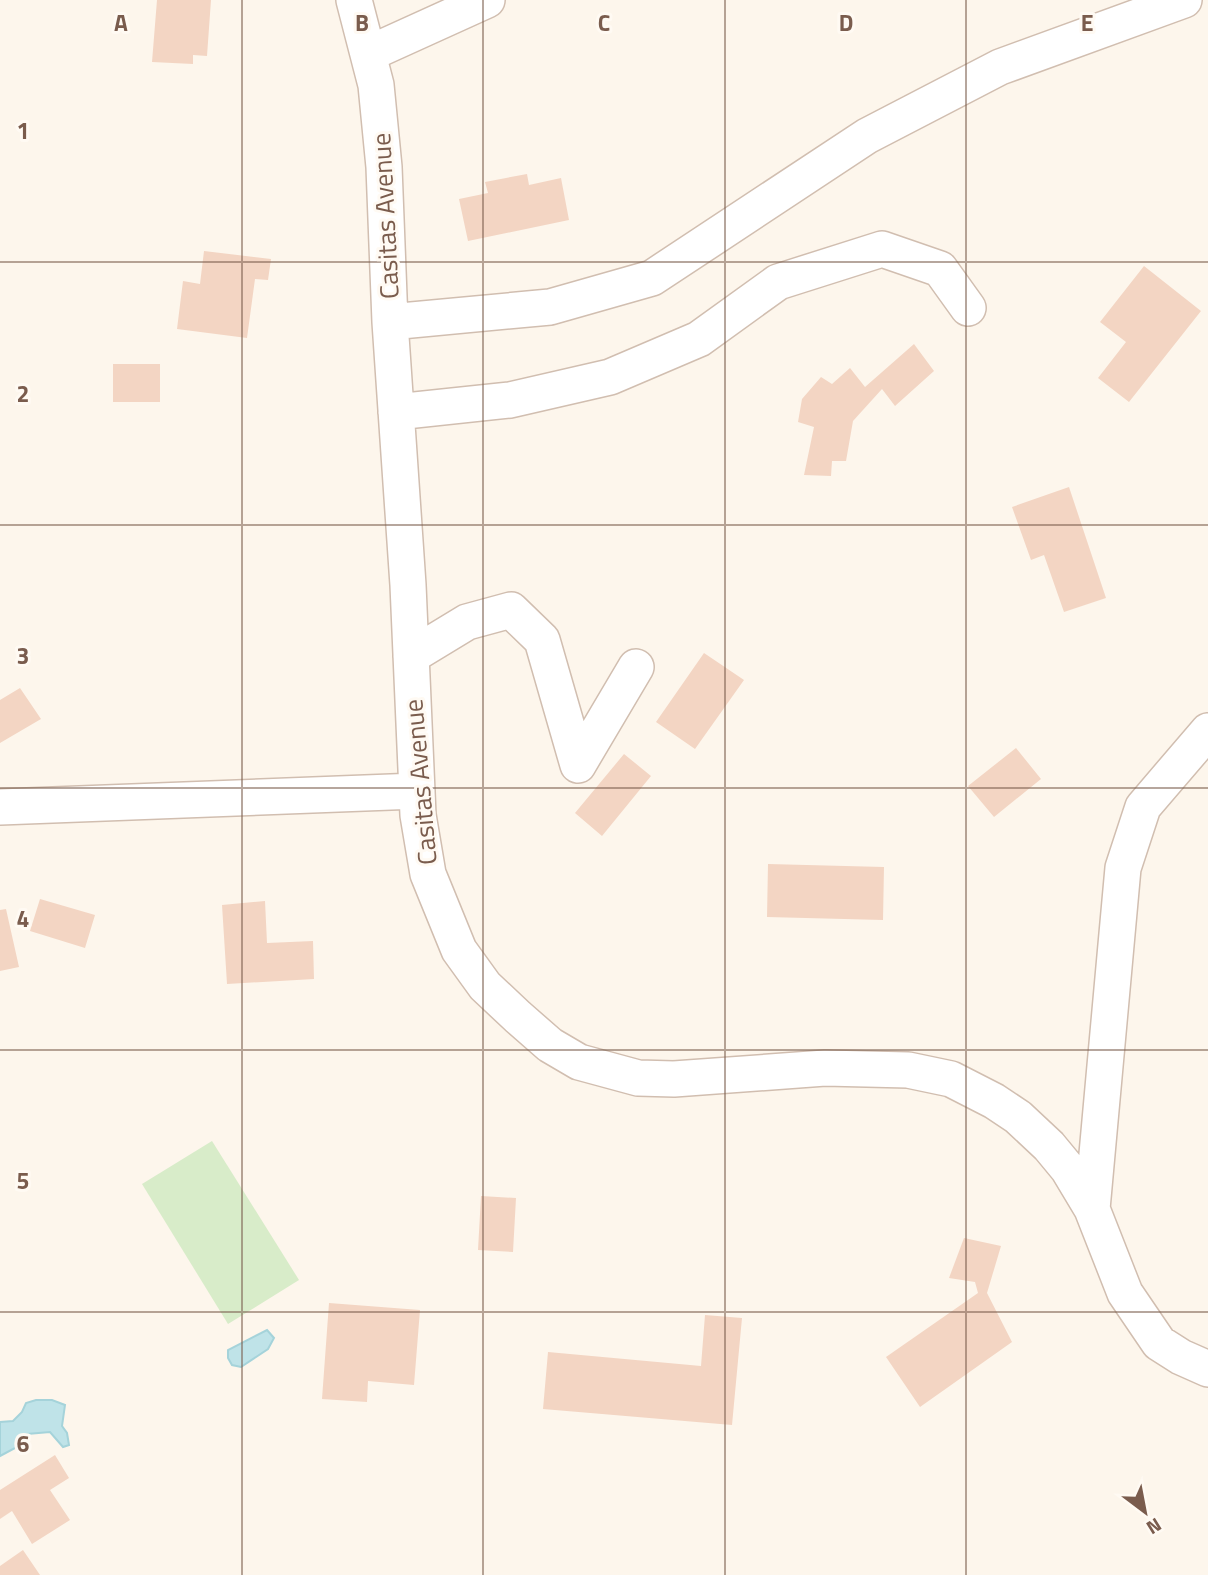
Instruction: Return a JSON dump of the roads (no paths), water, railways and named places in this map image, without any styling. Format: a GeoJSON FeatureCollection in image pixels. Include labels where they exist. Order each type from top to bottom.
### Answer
{"type":"FeatureCollection","features":[{"type":"Feature","properties":{"kind":"street","name":"Casitas Avenue"},"geometry":{"type":"LineString","coordinates":[[354,0],[376,85],[384,167],[390,322],[417,792],[428,874],[459,950],[485,986],[550,1045],[579,1062],[638,1077],[674,1079],[825,1068],[908,1070],[951,1079],[1018,1117],[1049,1146],[1092,1209]]}},
{"type":"Feature","properties":{"kind":"street"},"geometry":{"type":"LineString","coordinates":[[368,54],[487,0]]}},
{"type":"Feature","properties":{"kind":"street"},"geometry":{"type":"LineString","coordinates":[[390,322],[550,307],[652,278],[867,136],[1000,67],[1184,0]]}},
{"type":"Feature","properties":{"kind":"street"},"geometry":{"type":"LineString","coordinates":[[396,412],[510,400],[610,377],[699,339],[778,282],[882,249],[940,269],[968,309]]}},
{"type":"Feature","properties":{"kind":"street"},"geometry":{"type":"LineString","coordinates":[[411,656],[467,622],[511,610],[542,640],[578,765],[636,667]]}},
{"type":"Feature","properties":{"kind":"street"},"geometry":{"type":"LineString","coordinates":[[1208,731],[1143,807],[1123,868],[1092,1209],[1120,1283],[1142,1320],[1159,1343],[1181,1357],[1208,1368]]}},
{"type":"Feature","properties":{"kind":"street"},"geometry":{"type":"LineString","coordinates":[[0,807],[417,792]]}},
{"type":"Feature","properties":{"kind":"water"},"geometry":{"type":"Polygon","coordinates":[[[267,1330],[274,1338],[268,1349],[241,1367],[232,1365],[228,1350],[267,1330]]]}},
{"type":"Feature","properties":{"kind":"water"},"geometry":{"type":"Polygon","coordinates":[[[52,1400],[65,1405],[62,1426],[67,1433],[69,1445],[63,1447],[50,1432],[27,1434],[17,1447],[0,1456],[0,1422],[13,1421],[26,1403],[52,1400]]]}}]}
